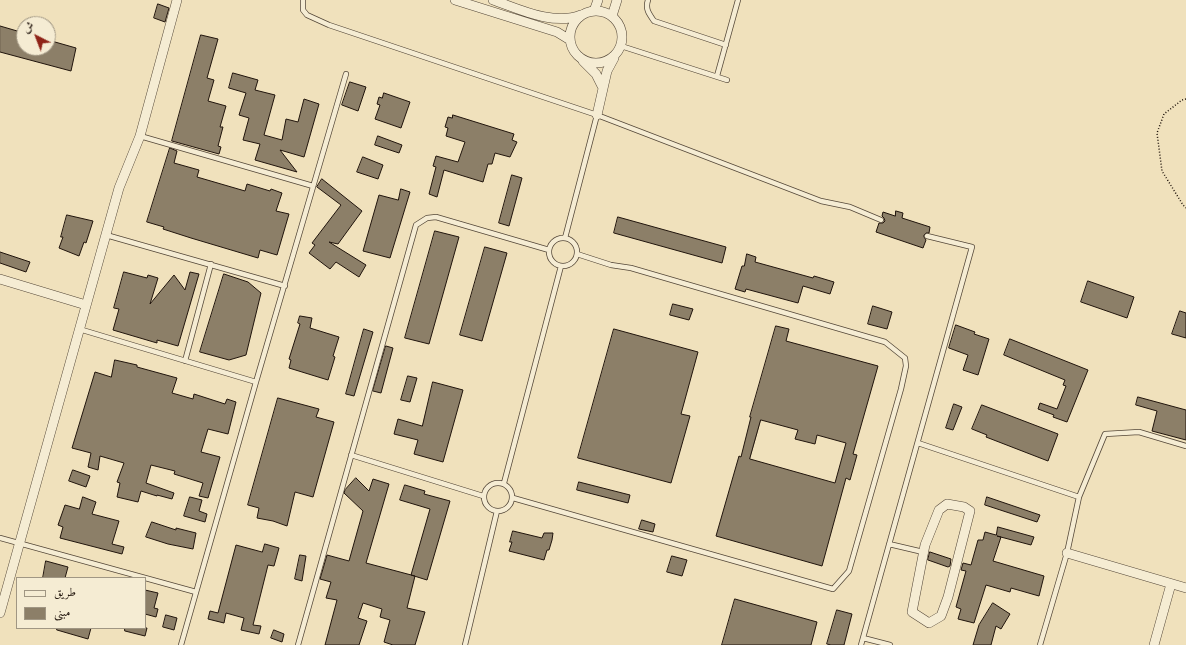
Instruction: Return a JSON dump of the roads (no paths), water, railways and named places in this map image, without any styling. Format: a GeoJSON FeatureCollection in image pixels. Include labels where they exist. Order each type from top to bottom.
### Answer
{"type":"FeatureCollection","features":[{"type":"Feature","properties":{"kind":"street"},"geometry":{"type":"LineString","coordinates":[[0,613],[119,188],[140,136],[177,0]]}},
{"type":"Feature","properties":{"kind":"street"},"geometry":{"type":"LineString","coordinates":[[455,0],[556,32],[570,40]]}},
{"type":"Feature","properties":{"kind":"street"},"geometry":{"type":"LineString","coordinates":[[495,0],[546,17],[568,19],[594,11],[604,12],[612,16],[618,23],[622,32],[618,50],[607,71],[602,86],[597,115]]}},
{"type":"Feature","properties":{"kind":"street"},"geometry":{"type":"LineString","coordinates":[[594,11],[598,0]]}},
{"type":"Feature","properties":{"kind":"street"},"geometry":{"type":"LineString","coordinates":[[612,16],[617,0]]}},
{"type":"Feature","properties":{"kind":"street"},"geometry":{"type":"LineString","coordinates":[[584,14],[577,19],[572,26],[570,40],[572,49],[596,74],[602,86]]}},
{"type":"Feature","properties":{"kind":"street"},"geometry":{"type":"LineString","coordinates":[[581,60],[590,63],[600,63],[609,60],[618,50]]}},
{"type":"Feature","properties":{"kind":"street"},"geometry":{"type":"LineString","coordinates":[[0,279],[86,306]]}},
{"type":"Feature","properties":{"kind":"street"},"geometry":{"type":"LineString","coordinates":[[947,504],[964,507],[970,511],[948,597],[941,616],[929,623],[912,612],[923,552],[939,510],[947,504]]}},
{"type":"Feature","properties":{"kind":"street"},"geometry":{"type":"LineString","coordinates":[[1067,553],[1186,588]]}},
{"type":"Feature","properties":{"kind":"street"},"geometry":{"type":"LineString","coordinates":[[1154,645],[1171,584]]}},
{"type":"Feature","properties":{"kind":"lane"},"geometry":{"type":"LineString","coordinates":[[303,0],[304,10],[307,15],[329,25],[597,115],[821,201],[850,208],[881,220]]}},
{"type":"Feature","properties":{"kind":"lane"},"geometry":{"type":"LineString","coordinates":[[648,0],[646,4],[647,11],[654,21],[726,44]]}},
{"type":"Feature","properties":{"kind":"lane"},"geometry":{"type":"LineString","coordinates":[[716,76],[738,0]]}},
{"type":"Feature","properties":{"kind":"lane"},"geometry":{"type":"LineString","coordinates":[[618,50],[727,80]]}},
{"type":"Feature","properties":{"kind":"lane"},"geometry":{"type":"LineString","coordinates":[[181,645],[346,74]]}},
{"type":"Feature","properties":{"kind":"lane"},"geometry":{"type":"LineString","coordinates":[[565,238],[597,115]]}},
{"type":"Feature","properties":{"kind":"lane"},"geometry":{"type":"LineString","coordinates":[[140,136],[313,186]]}},
{"type":"Feature","properties":{"kind":"lane"},"geometry":{"type":"LineString","coordinates":[[298,645],[416,225],[427,218],[436,217],[549,250]]}},
{"type":"Feature","properties":{"kind":"lane"},"geometry":{"type":"LineString","coordinates":[[106,235],[284,286]]}},
{"type":"Feature","properties":{"kind":"lane"},"geometry":{"type":"LineString","coordinates":[[861,645],[972,247],[927,236]]}},
{"type":"Feature","properties":{"kind":"lane"},"geometry":{"type":"LineString","coordinates":[[565,238],[572,242],[576,250],[576,254],[573,262],[569,265],[561,266],[550,259],[549,250],[550,246],[556,240],[565,238]]}},
{"type":"Feature","properties":{"kind":"lane"},"geometry":{"type":"LineString","coordinates":[[513,498],[834,589],[849,572],[901,389],[906,366],[905,358],[885,342],[631,268],[611,265],[576,254]]}},
{"type":"Feature","properties":{"kind":"lane"},"geometry":{"type":"LineString","coordinates":[[185,361],[211,264]]}},
{"type":"Feature","properties":{"kind":"lane"},"geometry":{"type":"LineString","coordinates":[[504,483],[561,266]]}},
{"type":"Feature","properties":{"kind":"lane"},"geometry":{"type":"LineString","coordinates":[[80,329],[256,382]]}},
{"type":"Feature","properties":{"kind":"lane"},"geometry":{"type":"LineString","coordinates":[[1040,645],[1067,553],[1079,496],[1105,434],[1139,432],[1186,446]]}},
{"type":"Feature","properties":{"kind":"lane"},"geometry":{"type":"LineString","coordinates":[[918,443],[1079,496]]}},
{"type":"Feature","properties":{"kind":"lane"},"geometry":{"type":"LineString","coordinates":[[351,455],[483,496]]}},
{"type":"Feature","properties":{"kind":"lane"},"geometry":{"type":"LineString","coordinates":[[495,482],[504,483],[511,489],[513,498],[509,506],[502,511],[492,511],[486,505],[483,496],[487,487],[495,482]]}},
{"type":"Feature","properties":{"kind":"lane"},"geometry":{"type":"LineString","coordinates":[[465,645],[498,511]]}},
{"type":"Feature","properties":{"kind":"lane"},"geometry":{"type":"LineString","coordinates":[[0,538],[142,577]]}},
{"type":"Feature","properties":{"kind":"lane"},"geometry":{"type":"LineString","coordinates":[[889,544],[923,552]]}},
{"type":"Feature","properties":{"kind":"lane"},"geometry":{"type":"LineString","coordinates":[[146,578],[196,592]]}},
{"type":"Feature","properties":{"kind":"lane"},"geometry":{"type":"LineString","coordinates":[[863,638],[890,645]]}}]}
